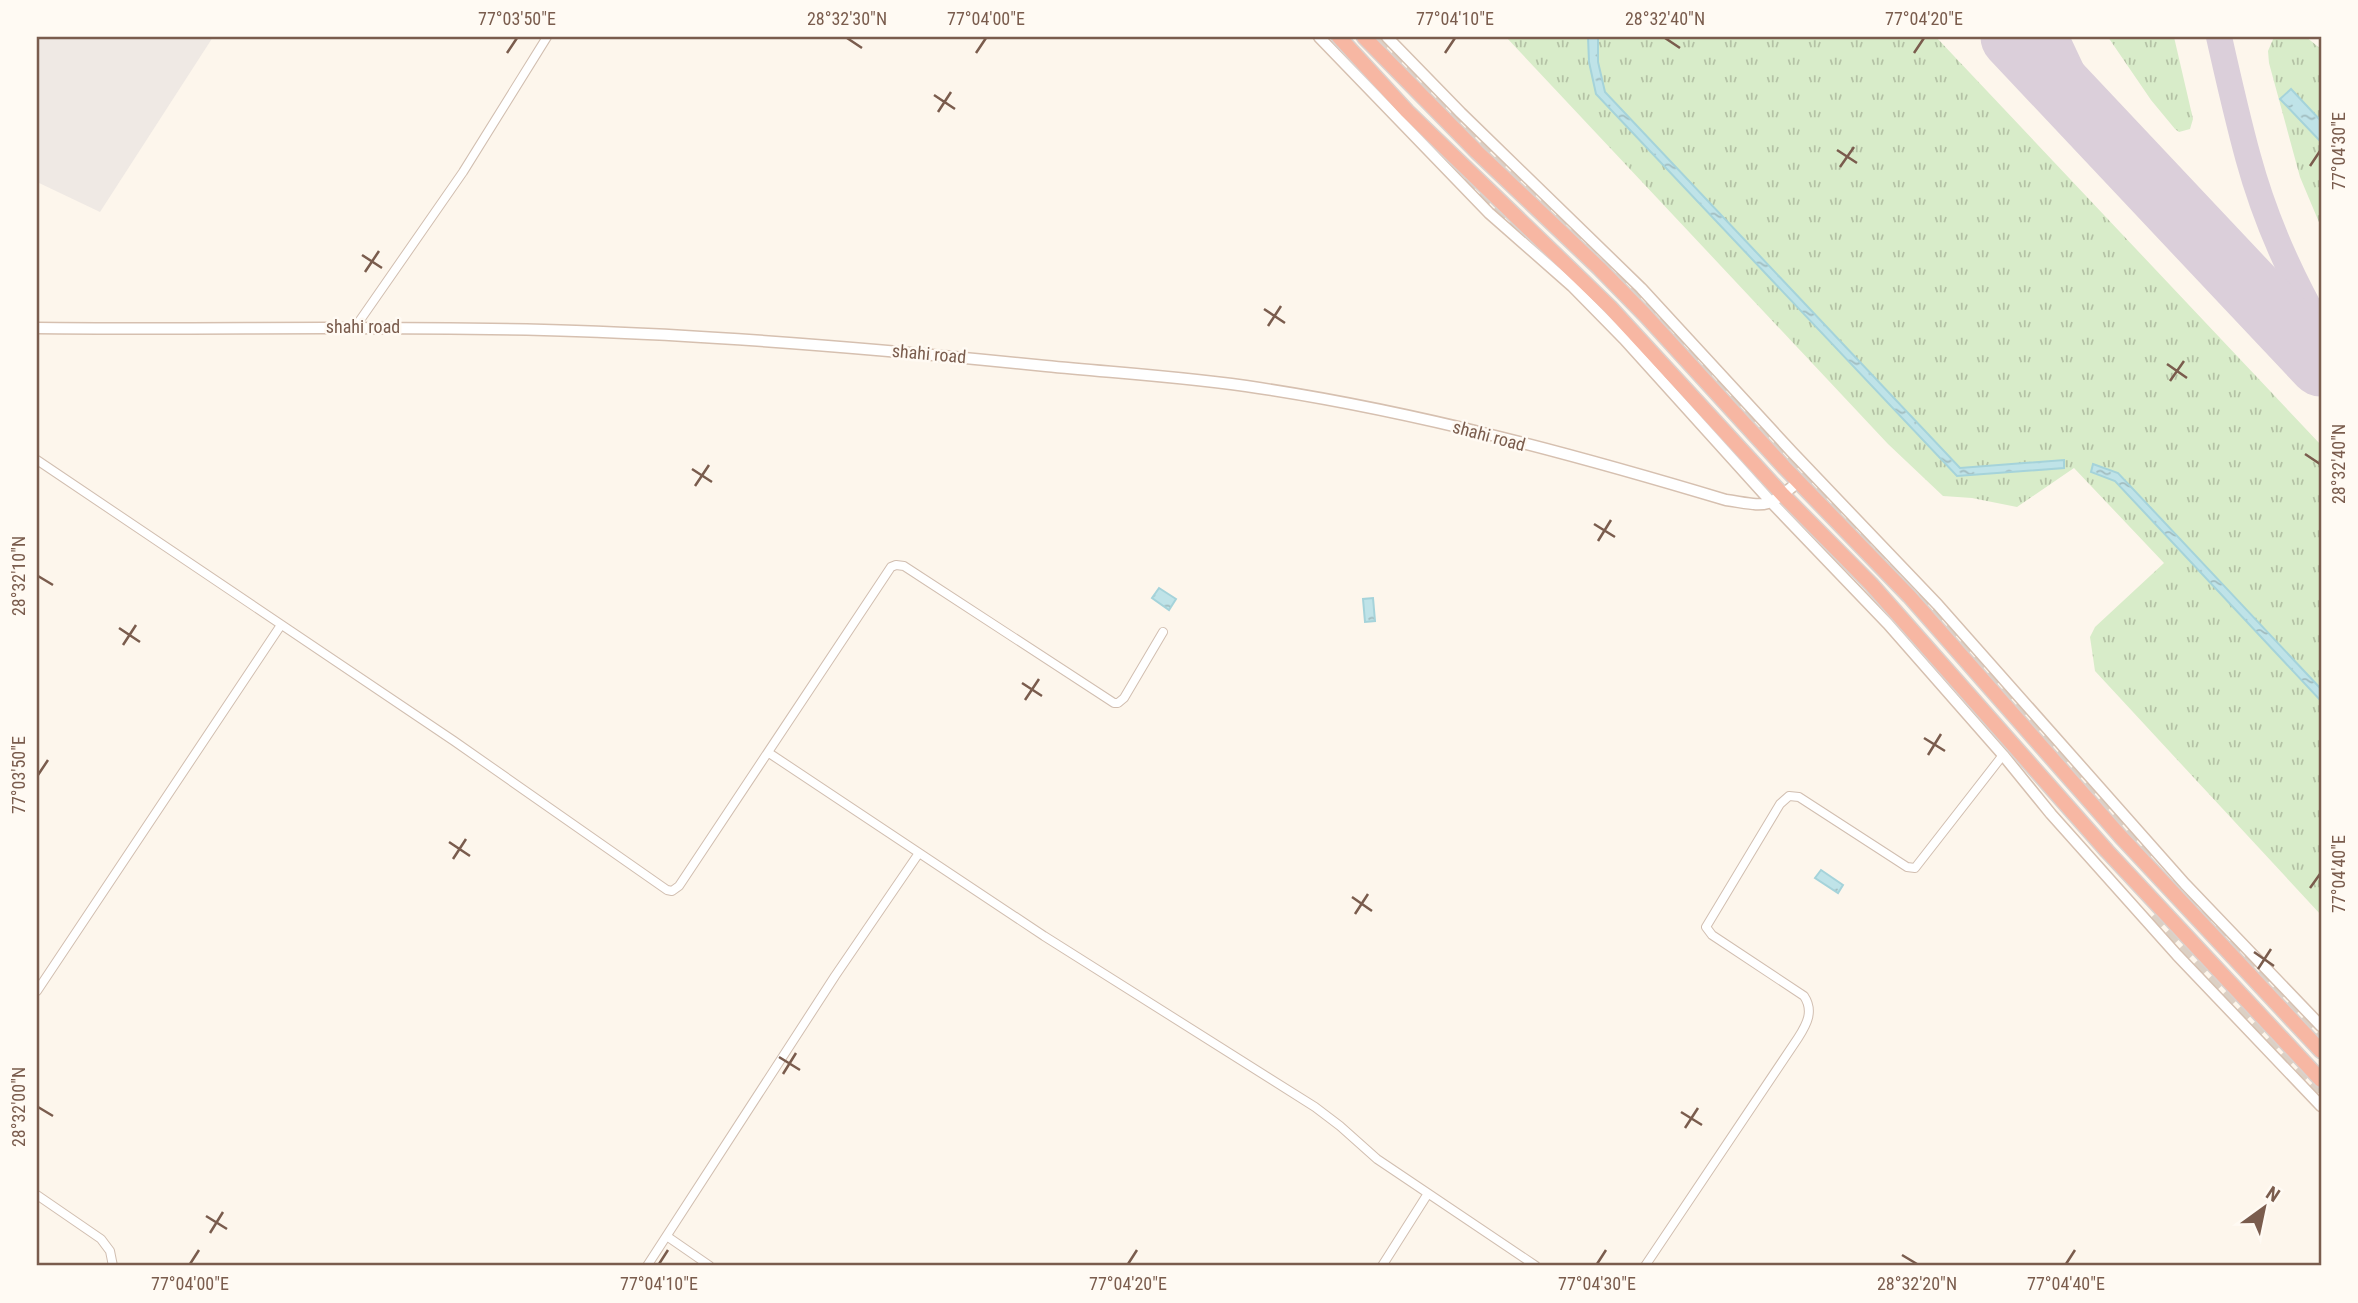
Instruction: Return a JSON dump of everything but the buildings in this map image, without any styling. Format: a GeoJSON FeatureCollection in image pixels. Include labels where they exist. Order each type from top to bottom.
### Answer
{"type":"FeatureCollection","features":[{"type":"Feature","properties":{"kind":"highway"},"geometry":{"type":"LineString","coordinates":[[1339,37],[1417,120],[1610,307],[1777,499],[1871,584],[2107,851],[2321,1080]]}},
{"type":"Feature","properties":{"kind":"highway"},"geometry":{"type":"LineString","coordinates":[[1364,37],[1476,152],[1622,291],[1798,482],[1909,596],[2121,837],[2321,1051]]}},
{"type":"Feature","properties":{"kind":"street"},"geometry":{"type":"LineString","coordinates":[[356,326],[463,172],[547,37]]}},
{"type":"Feature","properties":{"kind":"street"},"geometry":{"type":"LineString","coordinates":[[1320,37],[1489,213],[1572,286],[1777,499],[2177,955],[2321,1105]]}},
{"type":"Feature","properties":{"kind":"street"},"geometry":{"type":"LineString","coordinates":[[1387,37],[1461,113],[1642,288],[1792,452],[1911,576],[2185,884],[2321,1026]]}},
{"type":"Feature","properties":{"kind":"street","name":"shahi road"},"geometry":{"type":"LineString","coordinates":[[37,328],[202,330],[356,326],[664,335],[901,352],[1202,380],[1375,409],[1468,430],[1726,499],[1764,506],[1777,499]]}},
{"type":"Feature","properties":{"kind":"street"},"geometry":{"type":"LineString","coordinates":[[37,460],[672,891],[679,886],[769,753],[888,571],[897,565],[904,566],[1114,703],[1118,704],[1124,698],[1163,632]]}},
{"type":"Feature","properties":{"kind":"street"},"geometry":{"type":"LineString","coordinates":[[1777,499],[1798,482]]}},
{"type":"Feature","properties":{"kind":"street"},"geometry":{"type":"LineString","coordinates":[[37,991],[281,625]]}},
{"type":"Feature","properties":{"kind":"street"},"geometry":{"type":"LineString","coordinates":[[769,753],[1132,993],[1322,1112],[1377,1159],[1427,1195],[1536,1266]]}},
{"type":"Feature","properties":{"kind":"street"},"geometry":{"type":"LineString","coordinates":[[1645,1266],[1798,1038],[1809,1017],[1804,996],[1712,935],[1706,927],[1780,804],[1789,796],[1799,797],[1907,867],[1915,868],[2003,755]]}},
{"type":"Feature","properties":{"kind":"street"},"geometry":{"type":"LineString","coordinates":[[648,1266],[835,976],[919,853]]}},
{"type":"Feature","properties":{"kind":"street"},"geometry":{"type":"LineString","coordinates":[[37,1195],[101,1239],[110,1251],[113,1266]]}},
{"type":"Feature","properties":{"kind":"street"},"geometry":{"type":"LineString","coordinates":[[1382,1266],[1427,1195]]}},
{"type":"Feature","properties":{"kind":"street"},"geometry":{"type":"LineString","coordinates":[[667,1237],[710,1266]]}},
{"type":"Feature","properties":{"kind":"shaded area"},"geometry":{"type":"Polygon","coordinates":[[[37,37],[213,37],[100,212],[37,182],[37,37]]]}},
{"type":"Feature","properties":{"kind":"green space"},"geometry":{"type":"Polygon","coordinates":[[[1506,37],[1936,37],[2321,445],[2321,915],[2095,671],[2090,637],[2095,627],[2164,563],[2074,468],[2017,507],[1972,498],[1943,496],[1888,444],[1506,37]]]}},
{"type":"Feature","properties":{"kind":"green space"},"geometry":{"type":"Polygon","coordinates":[[[2108,37],[2174,37],[2193,119],[2190,129],[2179,132],[2175,129],[2151,100],[2108,37]]]}},
{"type":"Feature","properties":{"kind":"green space"},"geometry":{"type":"Polygon","coordinates":[[[2274,37],[2306,37],[2321,49],[2321,121],[2291,89],[2281,99],[2321,142],[2321,227],[2300,177],[2269,63],[2268,51],[2274,37]]]}},
{"type":"Feature","properties":{"kind":"water"},"geometry":{"type":"Polygon","coordinates":[[[1588,37],[1598,37],[1598,62],[1605,92],[1960,468],[2064,460],[2064,468],[1957,476],[1596,94],[1589,62],[1588,37]]]}},
{"type":"Feature","properties":{"kind":"water"},"geometry":{"type":"Polygon","coordinates":[[[2291,89],[2321,121],[2321,142],[2280,99],[2291,89]]]}},
{"type":"Feature","properties":{"kind":"water"},"geometry":{"type":"Polygon","coordinates":[[[2093,464],[2118,473],[2321,689],[2321,701],[2115,481],[2091,472],[2093,464]]]}},
{"type":"Feature","properties":{"kind":"water"},"geometry":{"type":"Polygon","coordinates":[[[1159,588],[1176,599],[1169,610],[1152,598],[1159,588]]]}},
{"type":"Feature","properties":{"kind":"water"},"geometry":{"type":"Polygon","coordinates":[[[1373,598],[1375,621],[1365,622],[1363,599],[1373,598]]]}},
{"type":"Feature","properties":{"kind":"water"},"geometry":{"type":"Polygon","coordinates":[[[1821,870],[1843,885],[1838,893],[1815,878],[1821,870]]]}},
{"type":"Feature","properties":{"kind":"taxiway"},"geometry":{"type":"LineString","coordinates":[[2056,37],[2072,71],[2157,190]]}},
{"type":"Feature","properties":{"kind":"taxiway"},"geometry":{"type":"LineString","coordinates":[[2219,37],[2254,179],[2288,266],[2321,329]]}},
{"type":"Feature","properties":{"kind":"runway"},"geometry":{"type":"LineString","coordinates":[[2013,37],[2321,364]]}},
{"type":"Feature","properties":{"kind":"tunnel"},"geometry":{"type":"LineString","coordinates":[[1378,37],[1484,149],[1608,262],[1974,655],[2156,859]]}},
{"type":"Feature","properties":{"kind":"tunnel"},"geometry":{"type":"LineString","coordinates":[[1449,165],[1559,269]]}},
{"type":"Feature","properties":{"kind":"tunnel"},"geometry":{"type":"LineString","coordinates":[[1878,602],[1990,729]]}},
{"type":"Feature","properties":{"kind":"tunnel"},"geometry":{"type":"LineString","coordinates":[[2174,879],[2321,1039]]}},
{"type":"Feature","properties":{"kind":"tunnel"},"geometry":{"type":"LineString","coordinates":[[2156,913],[2321,1091]]}}]}
